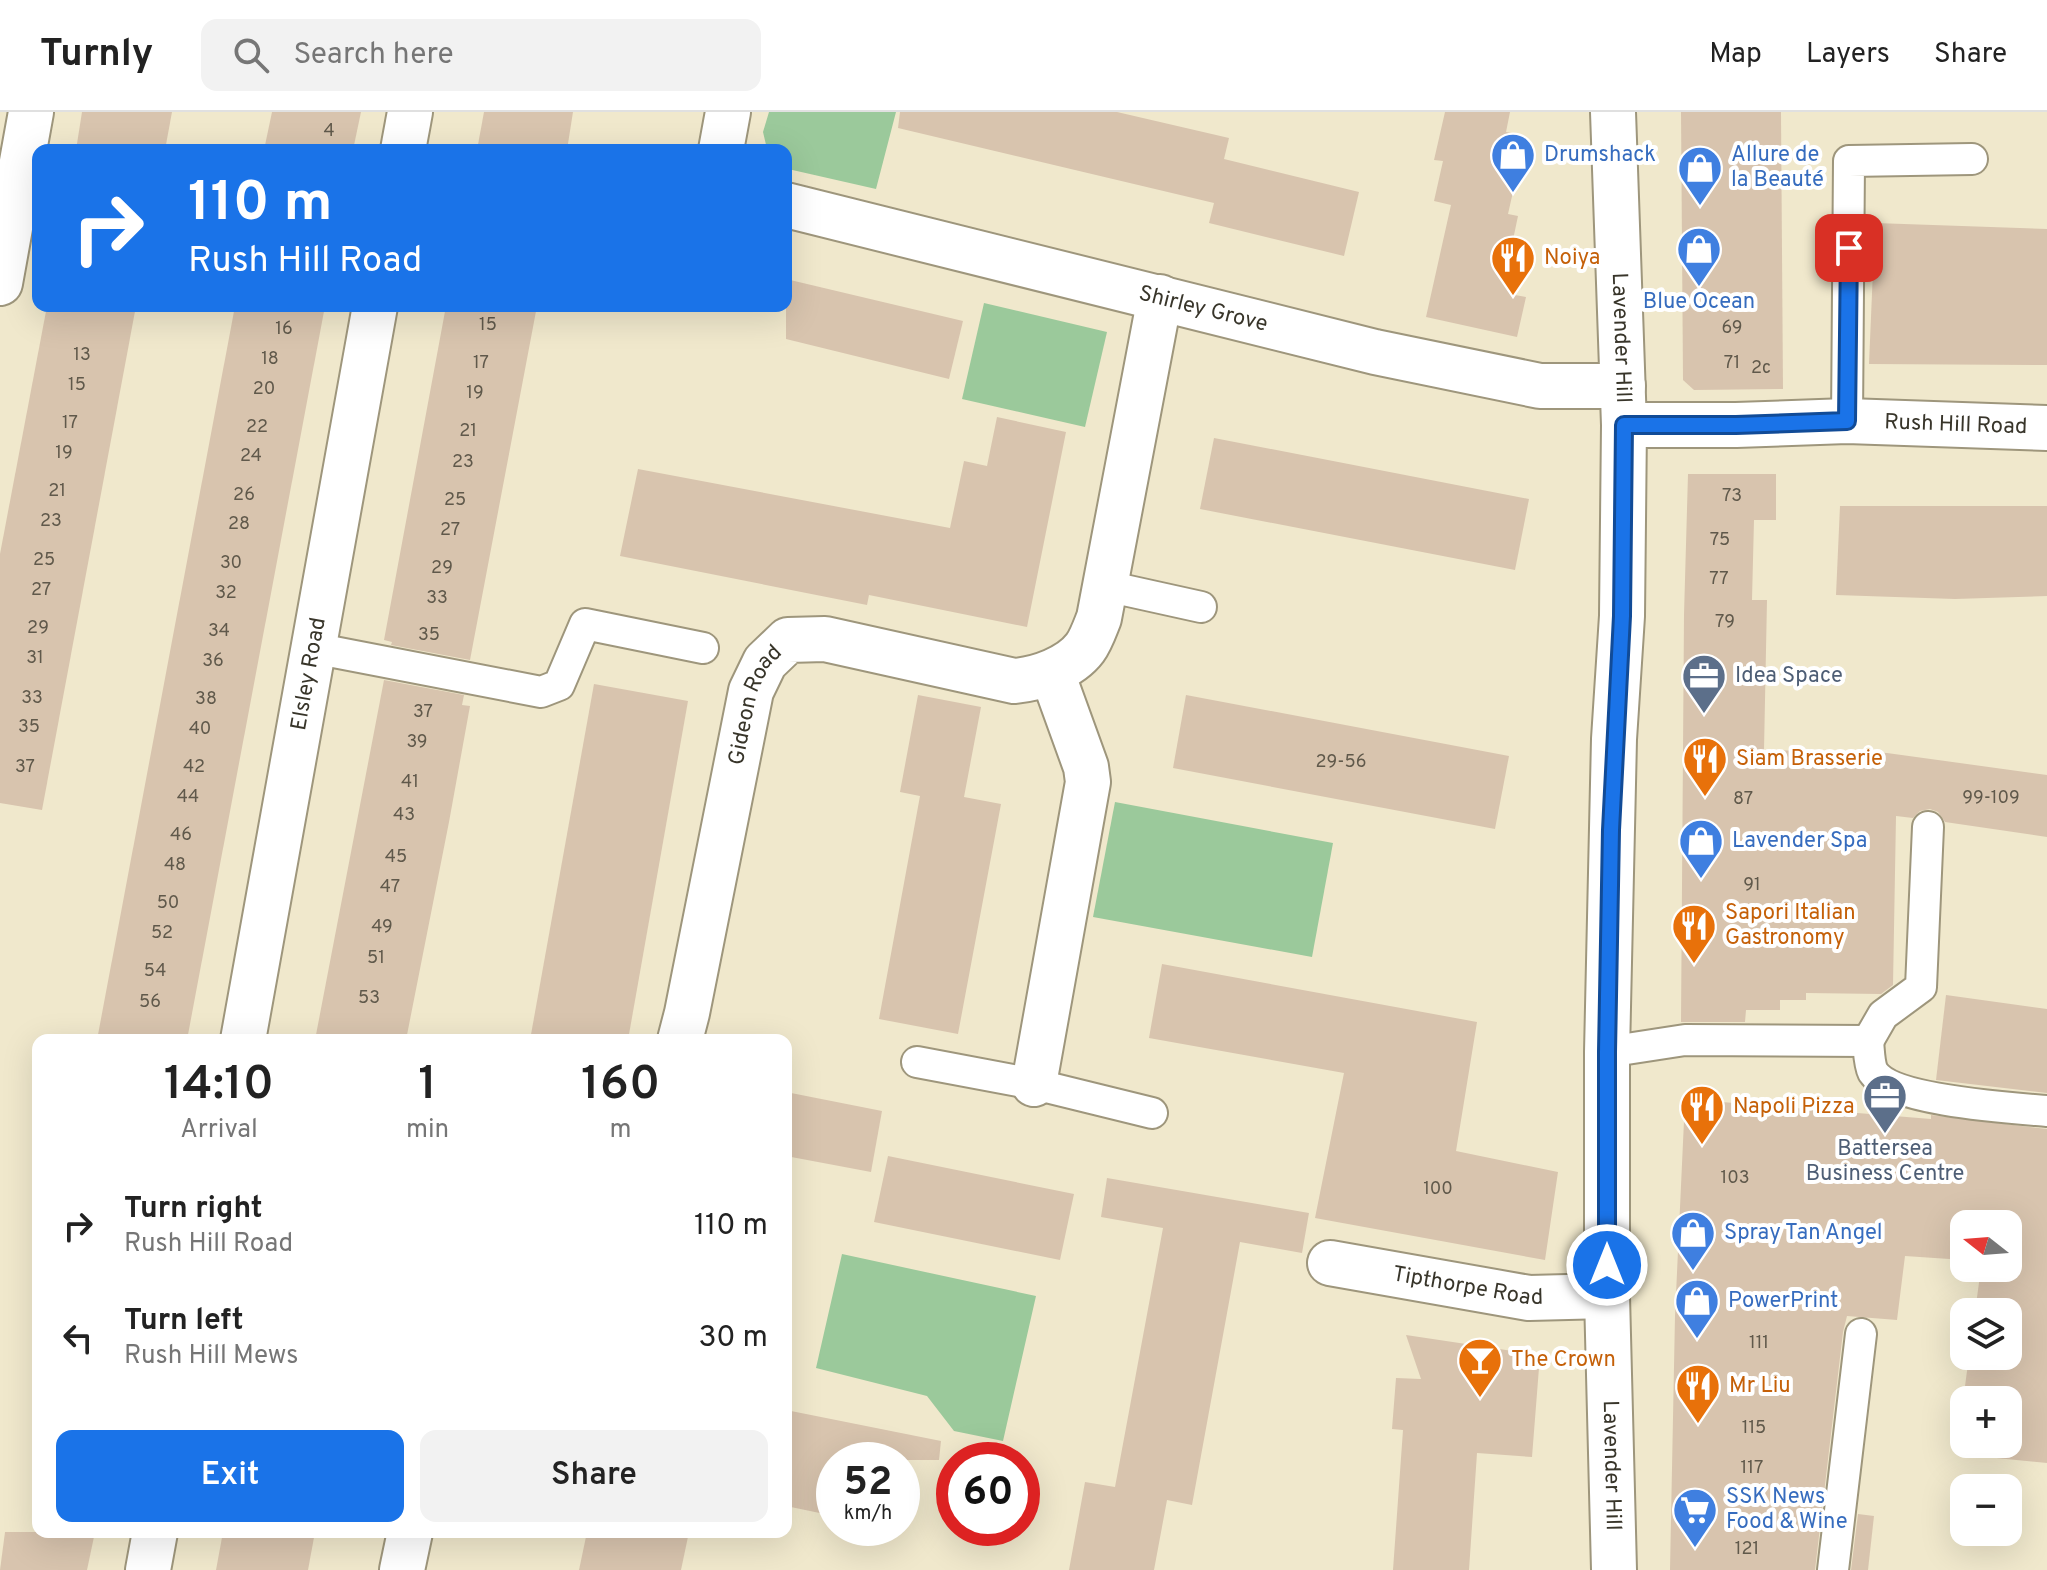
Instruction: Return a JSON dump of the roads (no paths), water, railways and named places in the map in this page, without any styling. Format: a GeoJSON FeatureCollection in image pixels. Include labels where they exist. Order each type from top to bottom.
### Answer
{"type":"FeatureCollection","features":[{"type":"Feature","properties":{"kind":"street"},"geometry":{"type":"LineString","coordinates":[[0,283],[31,112]]}},
{"type":"Feature","properties":{"kind":"street"},"geometry":{"type":"LineString","coordinates":[[404,144],[410,112]]}},
{"type":"Feature","properties":{"kind":"street"},"geometry":{"type":"LineString","coordinates":[[722,144],[728,112]]}},
{"type":"Feature","properties":{"kind":"street","name":"Lavender Hill"},"geometry":{"type":"LineString","coordinates":[[1613,112],[1624,406],[1622,616],[1614,739],[1607,1052],[1607,1296],[1614,1570]]}},
{"type":"Feature","properties":{"kind":"street","name":"Shirley Grove"},"geometry":{"type":"LineString","coordinates":[[792,206],[1375,352],[1624,406]]}},
{"type":"Feature","properties":{"kind":"street","name":"Gideon Road"},"geometry":{"type":"LineString","coordinates":[[682,1034],[751,691],[765,662],[788,640],[825,639],[1014,681],[1032,680],[1052,673],[1084,650],[1099,618],[1106,586],[1160,297]]}},
{"type":"Feature","properties":{"kind":"street","name":"Elsley Road"},"geometry":{"type":"LineString","coordinates":[[244,1034],[374,312]]}},
{"type":"Feature","properties":{"kind":"street","name":"Rush Hill Road"},"geometry":{"type":"LineString","coordinates":[[1624,406],[1736,425],[1847,421],[2047,428]]}},
{"type":"Feature","properties":{"kind":"street"},"geometry":{"type":"LineString","coordinates":[[1034,1084],[1088,782],[1086,767],[1052,673]]}},
{"type":"Feature","properties":{"kind":"street","name":"Tipthorpe Road"},"geometry":{"type":"LineString","coordinates":[[1330,1263],[1529,1298],[1607,1296]]}},
{"type":"Feature","properties":{"kind":"street"},"geometry":{"type":"LineString","coordinates":[[148,1570],[154,1538]]}},
{"type":"Feature","properties":{"kind":"street"},"geometry":{"type":"LineString","coordinates":[[402,1570],[409,1538]]}},
{"type":"Feature","properties":{"kind":"lane"},"geometry":{"type":"LineString","coordinates":[[1847,421],[1849,161],[1972,159]]}},
{"type":"Feature","properties":{"kind":"lane"},"geometry":{"type":"LineString","coordinates":[[1106,586],[1201,607]]}},
{"type":"Feature","properties":{"kind":"lane"},"geometry":{"type":"LineString","coordinates":[[313,648],[541,692],[559,685],[585,624],[703,648]]}},
{"type":"Feature","properties":{"kind":"lane"},"geometry":{"type":"LineString","coordinates":[[1928,827],[1921,987],[1883,1015],[1868,1041],[1872,1070],[1885,1083],[1916,1094],[2047,1111]]}},
{"type":"Feature","properties":{"kind":"lane"},"geometry":{"type":"LineString","coordinates":[[1607,1052],[1685,1040],[1868,1041]]}},
{"type":"Feature","properties":{"kind":"lane"},"geometry":{"type":"LineString","coordinates":[[917,1062],[1034,1084],[1152,1113]]}},
{"type":"Feature","properties":{"kind":"lane"},"geometry":{"type":"LineString","coordinates":[[1833,1570],[1861,1334]]}},
{"type":"Feature","properties":{"kind":"place","name":"Drumshack"},"geometry":{"type":"Point","coordinates":[1513,194]}},
{"type":"Feature","properties":{"kind":"place","name":"Allure de la Beauté"},"geometry":{"type":"Point","coordinates":[1700,207]}},
{"type":"Feature","properties":{"kind":"place","name":"Blue Ocean"},"geometry":{"type":"Point","coordinates":[1699,288]}},
{"type":"Feature","properties":{"kind":"place","name":"Noiya"},"geometry":{"type":"Point","coordinates":[1513,297]}},
{"type":"Feature","properties":{"kind":"place","name":"Idea Space"},"geometry":{"type":"Point","coordinates":[1704,715]}},
{"type":"Feature","properties":{"kind":"place","name":"Siam Brasserie"},"geometry":{"type":"Point","coordinates":[1705,798]}},
{"type":"Feature","properties":{"kind":"place","name":"Lavender Spa"},"geometry":{"type":"Point","coordinates":[1701,880]}},
{"type":"Feature","properties":{"kind":"place","name":"Sapori Italian Gastronomy"},"geometry":{"type":"Point","coordinates":[1694,965]}},
{"type":"Feature","properties":{"kind":"place","name":"Battersea Business Centre"},"geometry":{"type":"Point","coordinates":[1885,1135]}},
{"type":"Feature","properties":{"kind":"place","name":"Napoli Pizza"},"geometry":{"type":"Point","coordinates":[1702,1146]}},
{"type":"Feature","properties":{"kind":"place","name":"Spray Tan Angel"},"geometry":{"type":"Point","coordinates":[1693,1272]}},
{"type":"Feature","properties":{"kind":"place","name":"PowerPrint"},"geometry":{"type":"Point","coordinates":[1697,1340]}},
{"type":"Feature","properties":{"kind":"place","name":"The Crown"},"geometry":{"type":"Point","coordinates":[1480,1399]}},
{"type":"Feature","properties":{"kind":"place","name":"Mr Liu"},"geometry":{"type":"Point","coordinates":[1698,1425]}},
{"type":"Feature","properties":{"kind":"place","name":"SSK News Food & Wine"},"geometry":{"type":"Point","coordinates":[1695,1549]}}]}
